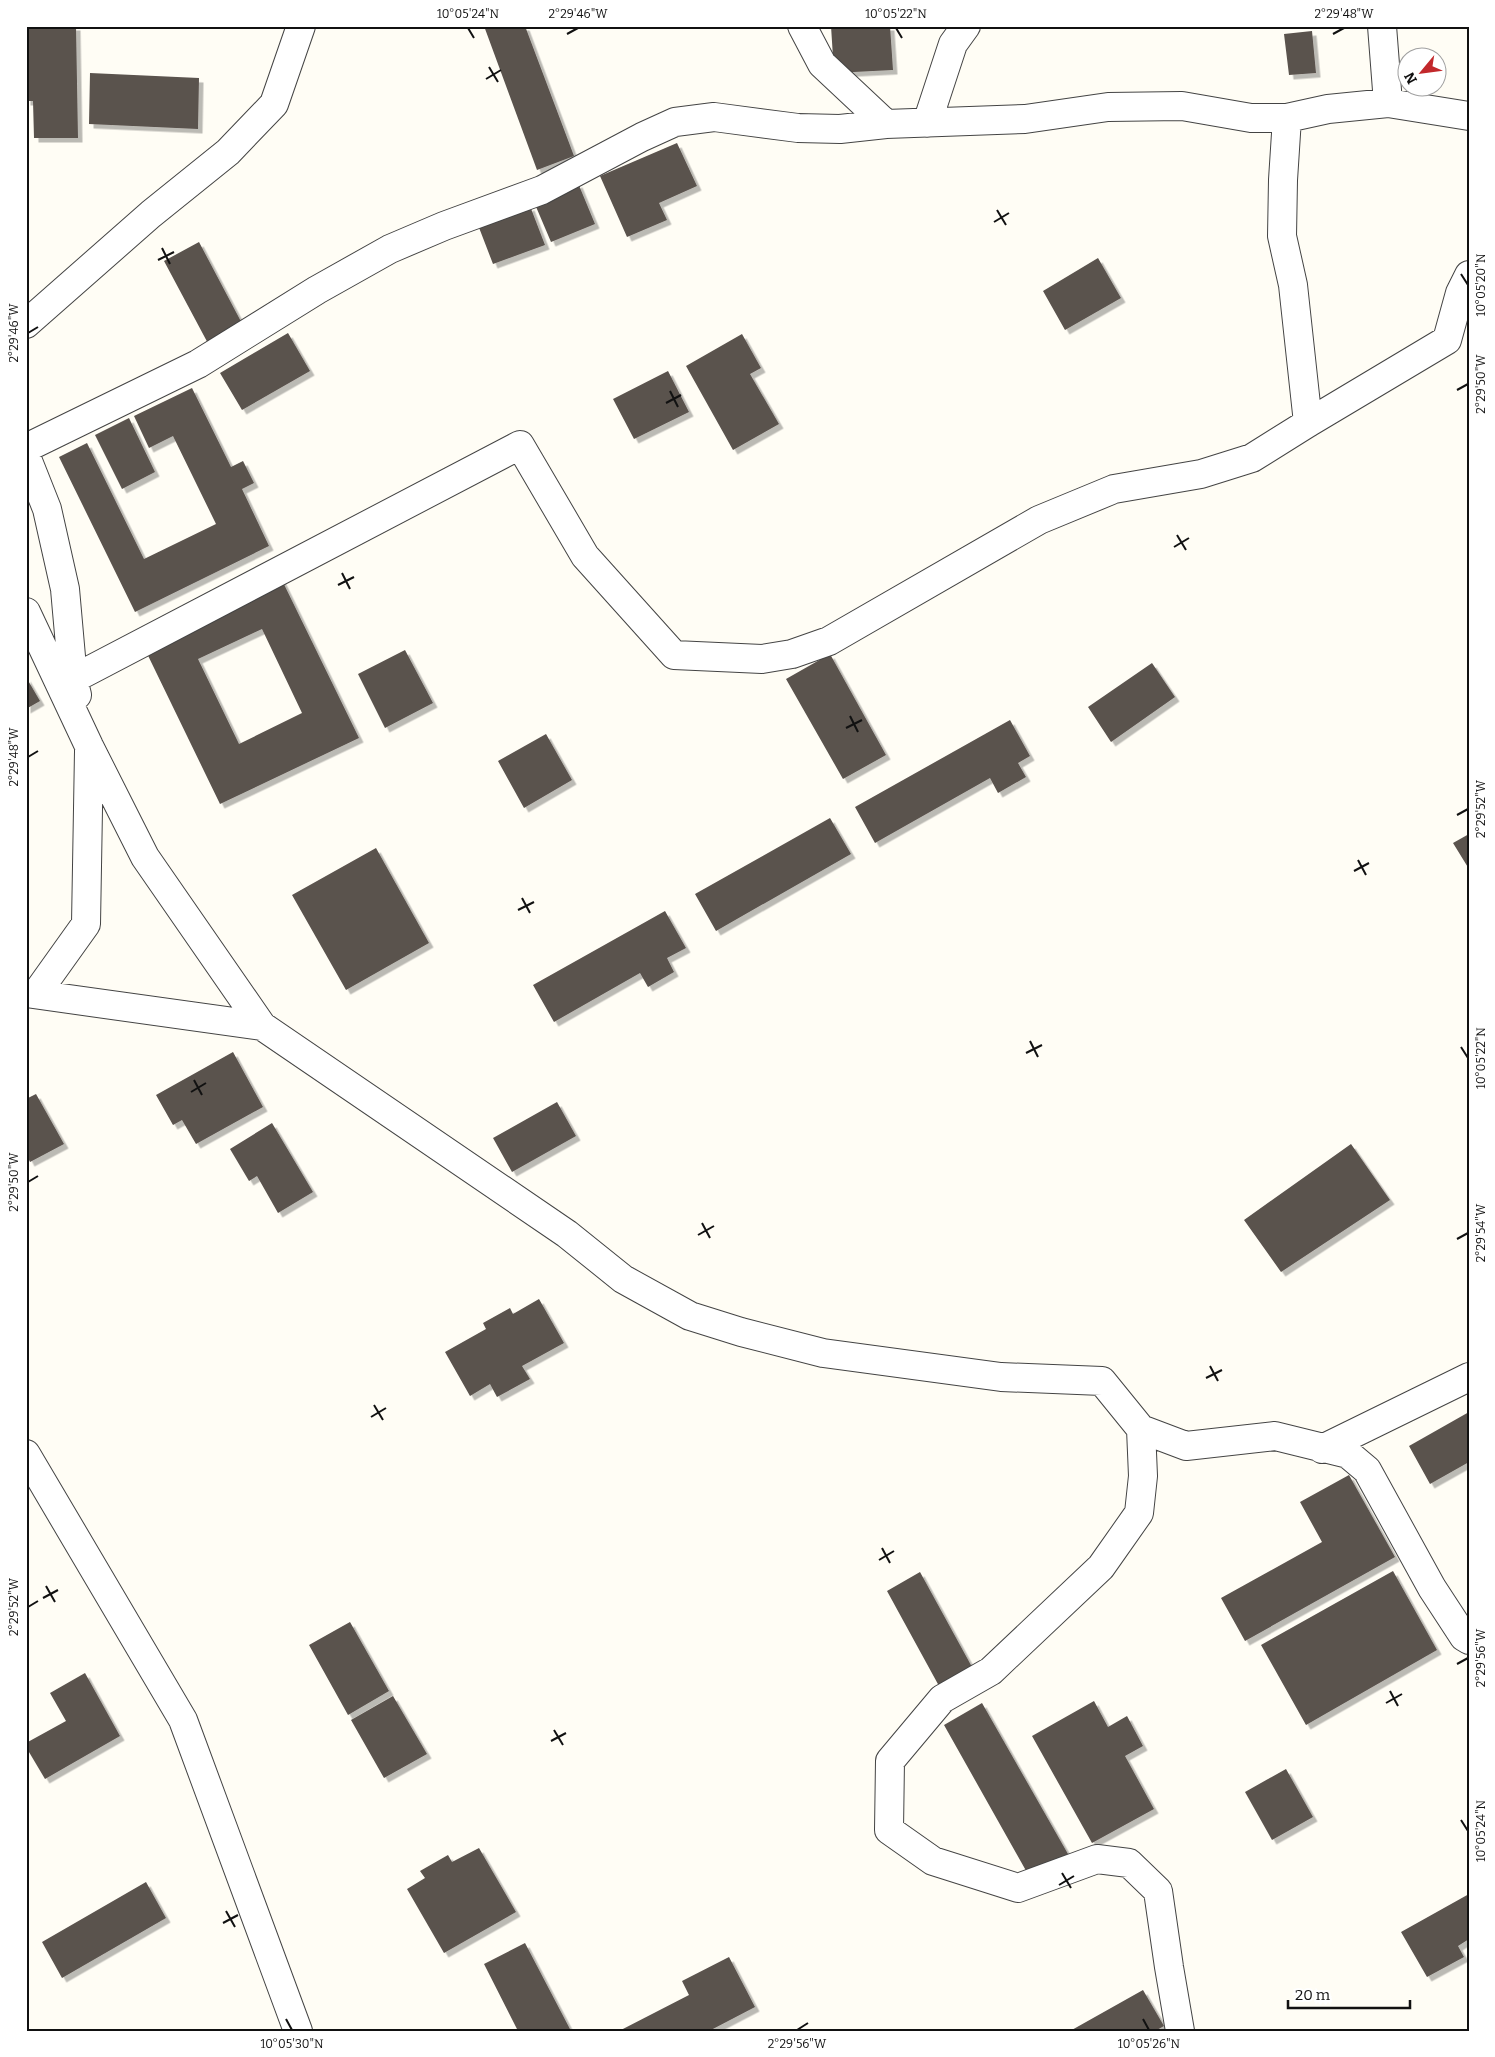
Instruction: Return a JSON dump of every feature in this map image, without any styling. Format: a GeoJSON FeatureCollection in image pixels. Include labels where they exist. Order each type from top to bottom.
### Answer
{"type":"FeatureCollection","features":[{"type":"Feature","properties":{"kind":"street"},"geometry":{"type":"LineString","coordinates":[[26,324],[151,214],[228,152],[274,104],[301,26]]}},
{"type":"Feature","properties":{"kind":"street"},"geometry":{"type":"LineString","coordinates":[[802,26],[822,64],[886,124]]}},
{"type":"Feature","properties":{"kind":"street"},"geometry":{"type":"LineString","coordinates":[[927,123],[953,44],[966,26]]}},
{"type":"Feature","properties":{"kind":"street"},"geometry":{"type":"LineString","coordinates":[[1382,26],[1388,103]]}},
{"type":"Feature","properties":{"kind":"street"},"geometry":{"type":"LineString","coordinates":[[26,448],[198,364],[317,290],[390,249],[444,226],[542,190],[642,137],[675,122],[714,116],[798,128],[840,129],[886,124],[1025,119],[1127,106],[1182,106],[1251,118],[1287,118],[1328,109],[1388,103],[1469,116]]}},
{"type":"Feature","properties":{"kind":"street"},"geometry":{"type":"LineString","coordinates":[[1287,118],[1282,236],[1293,285],[1308,423]]}},
{"type":"Feature","properties":{"kind":"street"},"geometry":{"type":"LineString","coordinates":[[73,679],[520,445],[585,556],[674,654],[762,658],[792,654],[828,641],[1039,520],[1114,489],[1201,474],[1252,458],[1447,340],[1460,293],[1469,275]]}},
{"type":"Feature","properties":{"kind":"street"},"geometry":{"type":"LineString","coordinates":[[26,456],[47,509],[66,589],[73,679],[89,746],[86,924],[31,993]]}},
{"type":"Feature","properties":{"kind":"street"},"geometry":{"type":"LineString","coordinates":[[26,612],[89,746],[145,857],[262,1026],[567,1234],[623,1278],[690,1316],[741,1332],[823,1353],[1001,1377],[1102,1381],[1141,1428],[1186,1446],[1275,1436],[1348,1454],[1368,1470],[1432,1588],[1464,1637],[1469,1640]]}},
{"type":"Feature","properties":{"kind":"street"},"geometry":{"type":"LineString","coordinates":[[31,993],[262,1026]]}},
{"type":"Feature","properties":{"kind":"street"},"geometry":{"type":"LineString","coordinates":[[1322,1449],[1469,1377]]}},
{"type":"Feature","properties":{"kind":"street"},"geometry":{"type":"LineString","coordinates":[[1141,1428],[1143,1476],[1139,1513],[1101,1567],[991,1670],[942,1699],[890,1761],[889,1830],[933,1861],[1018,1888],[1097,1859],[1129,1863],[1158,1891],[1180,2031]]}},
{"type":"Feature","properties":{"kind":"street"},"geometry":{"type":"LineString","coordinates":[[26,1454],[183,1720],[298,2031]]}},
{"type":"Feature","properties":{"kind":"building"},"geometry":{"type":"Polygon","coordinates":[[[26,26],[76,26],[78,138],[34,138],[33,101],[26,101],[26,26]]]}},
{"type":"Feature","properties":{"kind":"building"},"geometry":{"type":"Polygon","coordinates":[[[484,26],[525,26],[574,156],[537,170],[484,26]]]}},
{"type":"Feature","properties":{"kind":"building"},"geometry":{"type":"Polygon","coordinates":[[[831,26],[890,26],[893,70],[834,73],[831,26]]]}},
{"type":"Feature","properties":{"kind":"building"},"geometry":{"type":"Polygon","coordinates":[[[1312,31],[1316,73],[1289,75],[1284,34],[1312,31]]]}},
{"type":"Feature","properties":{"kind":"building"},"geometry":{"type":"Polygon","coordinates":[[[90,73],[199,78],[198,129],[89,124],[90,73]]]}},
{"type":"Feature","properties":{"kind":"building"},"geometry":{"type":"Polygon","coordinates":[[[677,143],[697,186],[659,203],[667,220],[627,237],[600,176],[677,143]]]}},
{"type":"Feature","properties":{"kind":"building"},"geometry":{"type":"Polygon","coordinates":[[[578,183],[595,224],[551,242],[534,202],[578,183]]]}},
{"type":"Feature","properties":{"kind":"building"},"geometry":{"type":"Polygon","coordinates":[[[530,206],[545,245],[493,264],[478,225],[530,206]]]}},
{"type":"Feature","properties":{"kind":"building"},"geometry":{"type":"Polygon","coordinates":[[[199,242],[246,331],[211,349],[164,261],[199,242]]]}},
{"type":"Feature","properties":{"kind":"building"},"geometry":{"type":"Polygon","coordinates":[[[1098,258],[1121,298],[1065,330],[1043,291],[1098,258]]]}},
{"type":"Feature","properties":{"kind":"building"},"geometry":{"type":"Polygon","coordinates":[[[288,333],[310,371],[242,410],[220,373],[288,333]]]}},
{"type":"Feature","properties":{"kind":"building"},"geometry":{"type":"Polygon","coordinates":[[[742,334],[761,368],[750,374],[779,424],[733,450],[686,366],[742,334]]]}},
{"type":"Feature","properties":{"kind":"building"},"geometry":{"type":"Polygon","coordinates":[[[668,371],[689,412],[634,439],[613,399],[668,371]]]}},
{"type":"Feature","properties":{"kind":"building"},"geometry":{"type":"Polygon","coordinates":[[[192,388],[231,467],[243,461],[254,483],[242,489],[269,546],[135,612],[59,457],[87,443],[144,559],[216,524],[173,436],[149,448],[134,416],[192,388]]]}},
{"type":"Feature","properties":{"kind":"building"},"geometry":{"type":"Polygon","coordinates":[[[129,418],[155,472],[122,489],[95,435],[129,418]]]}},
{"type":"Feature","properties":{"kind":"building"},"geometry":{"type":"Polygon","coordinates":[[[277,570],[359,738],[220,804],[139,637],[277,570]],[[262,629],[198,659],[239,744],[302,713],[262,629]]]}},
{"type":"Feature","properties":{"kind":"building"},"geometry":{"type":"Polygon","coordinates":[[[405,650],[433,703],[385,728],[358,674],[405,650]]]}},
{"type":"Feature","properties":{"kind":"building"},"geometry":{"type":"Polygon","coordinates":[[[830,654],[886,755],[843,779],[786,679],[830,654]]]}},
{"type":"Feature","properties":{"kind":"building"},"geometry":{"type":"Polygon","coordinates":[[[1152,663],[1175,697],[1111,742],[1088,707],[1152,663]]]}},
{"type":"Feature","properties":{"kind":"building"},"geometry":{"type":"Polygon","coordinates":[[[26,677],[40,701],[26,709],[26,677]]]}},
{"type":"Feature","properties":{"kind":"building"},"geometry":{"type":"Polygon","coordinates":[[[1010,720],[1030,756],[1018,763],[1026,777],[998,793],[990,778],[875,843],[855,807],[1010,720]]]}},
{"type":"Feature","properties":{"kind":"building"},"geometry":{"type":"Polygon","coordinates":[[[546,734],[572,780],[524,808],[498,761],[546,734]]]}},
{"type":"Feature","properties":{"kind":"building"},"geometry":{"type":"Polygon","coordinates":[[[830,818],[851,854],[716,931],[695,894],[830,818]]]}},
{"type":"Feature","properties":{"kind":"building"},"geometry":{"type":"Polygon","coordinates":[[[1469,834],[1469,869],[1453,843],[1469,834]]]}},
{"type":"Feature","properties":{"kind":"building"},"geometry":{"type":"Polygon","coordinates":[[[376,848],[429,943],[346,990],[292,895],[376,848]]]}},
{"type":"Feature","properties":{"kind":"building"},"geometry":{"type":"Polygon","coordinates":[[[665,911],[686,948],[667,958],[674,972],[648,987],[640,973],[554,1022],[533,985],[665,911]]]}},
{"type":"Feature","properties":{"kind":"building"},"geometry":{"type":"Polygon","coordinates":[[[233,1052],[263,1107],[196,1144],[182,1120],[173,1125],[156,1095],[233,1052]]]}},
{"type":"Feature","properties":{"kind":"building"},"geometry":{"type":"Polygon","coordinates":[[[36,1094],[64,1144],[30,1162],[26,1154],[26,1099],[36,1094]]]}},
{"type":"Feature","properties":{"kind":"building"},"geometry":{"type":"Polygon","coordinates":[[[557,1102],[576,1136],[512,1172],[493,1138],[557,1102]]]}},
{"type":"Feature","properties":{"kind":"building"},"geometry":{"type":"Polygon","coordinates":[[[272,1123],[313,1192],[278,1213],[257,1176],[249,1181],[230,1149],[272,1123]]]}},
{"type":"Feature","properties":{"kind":"building"},"geometry":{"type":"Polygon","coordinates":[[[1351,1144],[1390,1200],[1281,1272],[1244,1220],[1351,1144]]]}},
{"type":"Feature","properties":{"kind":"building"},"geometry":{"type":"Polygon","coordinates":[[[539,1299],[564,1343],[522,1366],[530,1379],[497,1397],[490,1384],[470,1396],[445,1352],[486,1329],[483,1323],[510,1308],[513,1314],[539,1299]]]}},
{"type":"Feature","properties":{"kind":"building"},"geometry":{"type":"Polygon","coordinates":[[[1469,1412],[1469,1462],[1430,1484],[1409,1446],[1469,1412]]]}},
{"type":"Feature","properties":{"kind":"building"},"geometry":{"type":"Polygon","coordinates":[[[1349,1475],[1395,1557],[1245,1641],[1221,1598],[1322,1542],[1300,1502],[1349,1475]]]}},
{"type":"Feature","properties":{"kind":"building"},"geometry":{"type":"Polygon","coordinates":[[[1393,1571],[1437,1650],[1306,1725],[1261,1645],[1393,1571]]]}},
{"type":"Feature","properties":{"kind":"building"},"geometry":{"type":"Polygon","coordinates":[[[920,1572],[972,1667],[939,1686],[887,1591],[920,1572]]]}},
{"type":"Feature","properties":{"kind":"building"},"geometry":{"type":"Polygon","coordinates":[[[350,1622],[389,1691],[348,1715],[309,1645],[350,1622]]]}},
{"type":"Feature","properties":{"kind":"building"},"geometry":{"type":"Polygon","coordinates":[[[85,1673],[120,1736],[45,1779],[26,1747],[26,1743],[66,1721],[50,1693],[85,1673]]]}},
{"type":"Feature","properties":{"kind":"building"},"geometry":{"type":"Polygon","coordinates":[[[393,1696],[427,1754],[384,1778],[351,1720],[393,1696]]]}},
{"type":"Feature","properties":{"kind":"building"},"geometry":{"type":"Polygon","coordinates":[[[1094,1701],[1108,1727],[1127,1716],[1143,1746],[1125,1756],[1154,1809],[1092,1843],[1032,1736],[1094,1701]]]}},
{"type":"Feature","properties":{"kind":"building"},"geometry":{"type":"Polygon","coordinates":[[[982,1703],[1068,1854],[1029,1876],[944,1725],[982,1703]]]}},
{"type":"Feature","properties":{"kind":"building"},"geometry":{"type":"Polygon","coordinates":[[[1286,1769],[1313,1817],[1272,1840],[1245,1792],[1286,1769]]]}},
{"type":"Feature","properties":{"kind":"building"},"geometry":{"type":"Polygon","coordinates":[[[479,1848],[516,1912],[444,1953],[407,1889],[425,1878],[420,1871],[448,1855],[452,1862],[479,1848]]]}},
{"type":"Feature","properties":{"kind":"building"},"geometry":{"type":"Polygon","coordinates":[[[146,1882],[166,1918],[62,1978],[42,1942],[146,1882]]]}},
{"type":"Feature","properties":{"kind":"building"},"geometry":{"type":"Polygon","coordinates":[[[1469,1894],[1469,1939],[1458,1946],[1464,1957],[1427,1977],[1401,1932],[1469,1894]]]}},
{"type":"Feature","properties":{"kind":"building"},"geometry":{"type":"Polygon","coordinates":[[[525,1943],[571,2031],[518,2031],[484,1964],[525,1943]]]}},
{"type":"Feature","properties":{"kind":"building"},"geometry":{"type":"Polygon","coordinates":[[[729,1957],[755,2007],[709,2031],[619,2031],[689,1995],[682,1981],[729,1957]]]}},
{"type":"Feature","properties":{"kind":"building"},"geometry":{"type":"Polygon","coordinates":[[[1143,1990],[1164,2026],[1155,2031],[1070,2031],[1143,1990]]]}}]}
